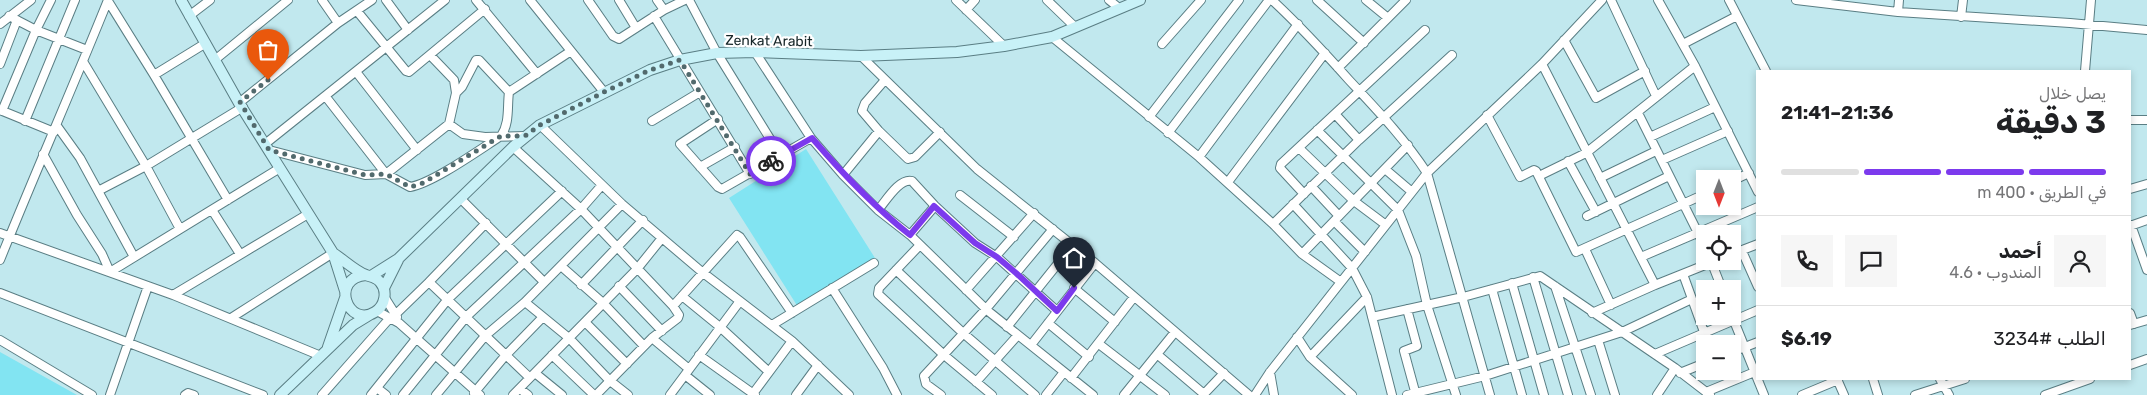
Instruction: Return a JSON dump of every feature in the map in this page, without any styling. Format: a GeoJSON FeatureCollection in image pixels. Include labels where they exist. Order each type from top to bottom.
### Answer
{"type":"FeatureCollection","features":[{"type":"Feature","properties":{"kind":"street"},"geometry":{"type":"LineString","coordinates":[[0,24],[13,18],[31,0]]}},
{"type":"Feature","properties":{"kind":"street"},"geometry":{"type":"LineString","coordinates":[[51,0],[1,111],[25,121],[56,129],[80,158],[134,257]]}},
{"type":"Feature","properties":{"kind":"street"},"geometry":{"type":"LineString","coordinates":[[25,121],[75,0]]}},
{"type":"Feature","properties":{"kind":"street"},"geometry":{"type":"LineString","coordinates":[[0,260],[43,154],[56,129],[84,63],[87,50],[108,0]]}},
{"type":"Feature","properties":{"kind":"street"},"geometry":{"type":"LineString","coordinates":[[108,0],[228,200]]}},
{"type":"Feature","properties":{"kind":"street"},"geometry":{"type":"LineString","coordinates":[[180,0],[241,105],[333,254],[347,304],[357,314],[374,313],[392,316]]}},
{"type":"Feature","properties":{"kind":"street"},"geometry":{"type":"LineString","coordinates":[[189,16],[210,0]]}},
{"type":"Feature","properties":{"kind":"street"},"geometry":{"type":"LineString","coordinates":[[216,59],[288,0]]}},
{"type":"Feature","properties":{"kind":"street"},"geometry":{"type":"LineString","coordinates":[[322,0],[338,23]]}},
{"type":"Feature","properties":{"kind":"street"},"geometry":{"type":"LineString","coordinates":[[98,191],[146,166],[241,105],[338,23],[372,0]]}},
{"type":"Feature","properties":{"kind":"street"},"geometry":{"type":"LineString","coordinates":[[386,0],[408,30]]}},
{"type":"Feature","properties":{"kind":"street"},"geometry":{"type":"LineString","coordinates":[[267,147],[445,0]]}},
{"type":"Feature","properties":{"kind":"street"},"geometry":{"type":"LineString","coordinates":[[476,0],[537,74]]}},
{"type":"Feature","properties":{"kind":"street"},"geometry":{"type":"LineString","coordinates":[[588,0],[615,39],[619,40],[654,16],[685,0]]}},
{"type":"Feature","properties":{"kind":"street"},"geometry":{"type":"LineString","coordinates":[[619,0],[636,28]]}},
{"type":"Feature","properties":{"kind":"street"},"geometry":{"type":"LineString","coordinates":[[657,0],[664,10]]}},
{"type":"Feature","properties":{"kind":"street"},"geometry":{"type":"LineString","coordinates":[[689,0],[717,53],[780,155]]}},
{"type":"Feature","properties":{"kind":"street"},"geometry":{"type":"LineString","coordinates":[[956,0],[1004,46]]}},
{"type":"Feature","properties":{"kind":"street"},"geometry":{"type":"LineString","coordinates":[[966,10],[975,0]]}},
{"type":"Feature","properties":{"kind":"street"},"geometry":{"type":"LineString","coordinates":[[1048,0],[1074,26]]}},
{"type":"Feature","properties":{"kind":"street"},"geometry":{"type":"LineString","coordinates":[[1109,0],[1119,8]]}},
{"type":"Feature","properties":{"kind":"street","name":"Zenkat Arabit"},"geometry":{"type":"LineString","coordinates":[[398,259],[525,136],[540,125],[650,70],[680,60],[717,53],[756,52],[861,56],[957,52],[1004,46],[1052,37],[1074,26],[1140,0]]}},
{"type":"Feature","properties":{"kind":"street"},"geometry":{"type":"LineString","coordinates":[[1162,44],[1201,0]]}},
{"type":"Feature","properties":{"kind":"street"},"geometry":{"type":"LineString","coordinates":[[1149,117],[1238,0]]}},
{"type":"Feature","properties":{"kind":"street"},"geometry":{"type":"LineString","coordinates":[[1168,133],[1270,0],[1298,24],[1359,91],[1385,116],[1427,173],[1490,395]]}},
{"type":"Feature","properties":{"kind":"street"},"geometry":{"type":"LineString","coordinates":[[1317,0],[1364,43]]}},
{"type":"Feature","properties":{"kind":"street"},"geometry":{"type":"LineString","coordinates":[[1366,0],[1388,18]]}},
{"type":"Feature","properties":{"kind":"street"},"geometry":{"type":"LineString","coordinates":[[1338,68],[1405,0]]}},
{"type":"Feature","properties":{"kind":"street"},"geometry":{"type":"LineString","coordinates":[[1255,395],[1297,337],[1427,173],[1542,64],[1602,0]]}},
{"type":"Feature","properties":{"kind":"street"},"geometry":{"type":"LineString","coordinates":[[1612,0],[1656,96]]}},
{"type":"Feature","properties":{"kind":"street"},"geometry":{"type":"LineString","coordinates":[[1658,0],[1695,66],[1756,188]]}},
{"type":"Feature","properties":{"kind":"street"},"geometry":{"type":"LineString","coordinates":[[1729,0],[1765,70]]}},
{"type":"Feature","properties":{"kind":"street"},"geometry":{"type":"LineString","coordinates":[[1796,0],[1898,12],[2088,24],[2147,30]]}},
{"type":"Feature","properties":{"kind":"street"},"geometry":{"type":"LineString","coordinates":[[1898,12],[1899,0]]}},
{"type":"Feature","properties":{"kind":"street"},"geometry":{"type":"LineString","coordinates":[[1961,17],[1963,0]]}},
{"type":"Feature","properties":{"kind":"street"},"geometry":{"type":"LineString","coordinates":[[2085,70],[2091,0]]}},
{"type":"Feature","properties":{"kind":"street"},"geometry":{"type":"LineString","coordinates":[[533,1],[604,92]]}},
{"type":"Feature","properties":{"kind":"street"},"geometry":{"type":"LineString","coordinates":[[357,11],[407,72],[410,72],[485,9]]}},
{"type":"Feature","properties":{"kind":"street"},"geometry":{"type":"LineString","coordinates":[[654,16],[750,174]]}},
{"type":"Feature","properties":{"kind":"street"},"geometry":{"type":"LineString","coordinates":[[1683,44],[1737,16]]}},
{"type":"Feature","properties":{"kind":"street"},"geometry":{"type":"LineString","coordinates":[[13,18],[36,30],[87,50]]}},
{"type":"Feature","properties":{"kind":"street"},"geometry":{"type":"LineString","coordinates":[[0,64],[13,18]]}},
{"type":"Feature","properties":{"kind":"street"},"geometry":{"type":"LineString","coordinates":[[1199,157],[1298,24]]}},
{"type":"Feature","properties":{"kind":"street"},"geometry":{"type":"LineString","coordinates":[[1304,194],[1280,168],[1281,164],[1425,30]]}},
{"type":"Feature","properties":{"kind":"street"},"geometry":{"type":"LineString","coordinates":[[1052,37],[1228,182],[1302,254],[1341,282]]}},
{"type":"Feature","properties":{"kind":"street"},"geometry":{"type":"LineString","coordinates":[[1564,40],[1596,98],[1645,71]]}},
{"type":"Feature","properties":{"kind":"street"},"geometry":{"type":"LineString","coordinates":[[154,75],[206,43]]}},
{"type":"Feature","properties":{"kind":"street"},"geometry":{"type":"LineString","coordinates":[[508,92],[571,51]]}},
{"type":"Feature","properties":{"kind":"street"},"geometry":{"type":"LineString","coordinates":[[756,52],[812,138],[878,210],[910,235],[986,309],[1093,395]]}},
{"type":"Feature","properties":{"kind":"street"},"geometry":{"type":"LineString","coordinates":[[1228,182],[1325,53]]}},
{"type":"Feature","properties":{"kind":"street"},"geometry":{"type":"LineString","coordinates":[[267,147],[365,175],[386,174],[449,124],[456,93],[454,80],[430,56]]}},
{"type":"Feature","properties":{"kind":"street"},"geometry":{"type":"LineString","coordinates":[[861,56],[977,169],[1095,263],[1249,395]]}},
{"type":"Feature","properties":{"kind":"street"},"geometry":{"type":"LineString","coordinates":[[1273,224],[1359,140],[1452,56]]}},
{"type":"Feature","properties":{"kind":"street"},"geometry":{"type":"LineString","coordinates":[[326,97],[386,174],[410,187],[417,186],[501,136],[507,124],[508,92],[478,59],[474,63],[462,88],[456,93]]}},
{"type":"Feature","properties":{"kind":"street"},"geometry":{"type":"LineString","coordinates":[[84,63],[146,166],[180,229]]}},
{"type":"Feature","properties":{"kind":"street"},"geometry":{"type":"LineString","coordinates":[[1542,64],[1655,285]]}},
{"type":"Feature","properties":{"kind":"street"},"geometry":{"type":"LineString","coordinates":[[1539,176],[1568,160],[1586,153],[1695,66]]}},
{"type":"Feature","properties":{"kind":"street"},"geometry":{"type":"LineString","coordinates":[[356,73],[417,150]]}},
{"type":"Feature","properties":{"kind":"street"},"geometry":{"type":"LineString","coordinates":[[885,80],[865,103],[862,111],[879,131],[908,159],[915,157],[940,132]]}},
{"type":"Feature","properties":{"kind":"street"},"geometry":{"type":"LineString","coordinates":[[652,121],[700,92]]}},
{"type":"Feature","properties":{"kind":"street"},"geometry":{"type":"LineString","coordinates":[[1650,137],[1715,106]]}},
{"type":"Feature","properties":{"kind":"street"},"geometry":{"type":"LineString","coordinates":[[1638,113],[1696,226]]}},
{"type":"Feature","properties":{"kind":"street"},"geometry":{"type":"LineString","coordinates":[[1336,114],[1359,140]]}},
{"type":"Feature","properties":{"kind":"street"},"geometry":{"type":"LineString","coordinates":[[1487,115],[1520,177],[1534,170],[1539,176],[1575,251],[1578,252],[1585,249],[1696,198]]}},
{"type":"Feature","properties":{"kind":"street"},"geometry":{"type":"LineString","coordinates":[[718,119],[680,142],[722,189],[812,138]]}},
{"type":"Feature","properties":{"kind":"street"},"geometry":{"type":"LineString","coordinates":[[2131,120],[2147,120]]}},
{"type":"Feature","properties":{"kind":"street"},"geometry":{"type":"LineString","coordinates":[[449,124],[463,134],[485,137],[525,136]]}},
{"type":"Feature","properties":{"kind":"street"},"geometry":{"type":"LineString","coordinates":[[540,125],[622,204],[702,272],[792,341],[846,394]]}},
{"type":"Feature","properties":{"kind":"street"},"geometry":{"type":"LineString","coordinates":[[1318,130],[1398,210],[1416,256],[1427,305],[1456,395]]}},
{"type":"Feature","properties":{"kind":"street"},"geometry":{"type":"LineString","coordinates":[[844,175],[879,131]]}},
{"type":"Feature","properties":{"kind":"street"},"geometry":{"type":"LineString","coordinates":[[1662,160],[1728,131]]}},
{"type":"Feature","properties":{"kind":"street"},"geometry":{"type":"LineString","coordinates":[[1302,254],[1408,145]]}},
{"type":"Feature","properties":{"kind":"street"},"geometry":{"type":"LineString","coordinates":[[513,147],[581,209],[673,306],[678,316],[652,338],[595,395],[552,355]]}},
{"type":"Feature","properties":{"kind":"street"},"geometry":{"type":"LineString","coordinates":[[700,166],[735,147]]}},
{"type":"Feature","properties":{"kind":"street"},"geometry":{"type":"LineString","coordinates":[[1299,148],[1354,201],[1386,226]]}},
{"type":"Feature","properties":{"kind":"street"},"geometry":{"type":"LineString","coordinates":[[1600,178],[1656,150]]}},
{"type":"Feature","properties":{"kind":"street"},"geometry":{"type":"LineString","coordinates":[[43,154],[77,215],[102,254],[110,272]]}},
{"type":"Feature","properties":{"kind":"street"},"geometry":{"type":"LineString","coordinates":[[1568,160],[1596,212]]}},
{"type":"Feature","properties":{"kind":"street"},"geometry":{"type":"LineString","coordinates":[[110,272],[280,168]]}},
{"type":"Feature","properties":{"kind":"street"},"geometry":{"type":"LineString","coordinates":[[1385,169],[1412,192]]}},
{"type":"Feature","properties":{"kind":"street"},"geometry":{"type":"LineString","coordinates":[[1741,177],[1749,173]]}},
{"type":"Feature","properties":{"kind":"street"},"geometry":{"type":"LineString","coordinates":[[1587,216],[1670,176]]}},
{"type":"Feature","properties":{"kind":"street"},"geometry":{"type":"LineString","coordinates":[[878,210],[902,182],[912,180],[934,206],[975,243],[997,257],[1016,273],[1057,311]]}},
{"type":"Feature","properties":{"kind":"street"},"geometry":{"type":"LineString","coordinates":[[2131,189],[2147,184]]}},
{"type":"Feature","properties":{"kind":"street"},"geometry":{"type":"LineString","coordinates":[[403,395],[466,318],[581,209],[602,185]]}},
{"type":"Feature","properties":{"kind":"street"},"geometry":{"type":"LineString","coordinates":[[1311,186],[1365,252]]}},
{"type":"Feature","properties":{"kind":"street"},"geometry":{"type":"LineString","coordinates":[[371,395],[448,299],[562,191]]}},
{"type":"Feature","properties":{"kind":"street"},"geometry":{"type":"LineString","coordinates":[[960,195],[1014,237]]}},
{"type":"Feature","properties":{"kind":"street"},"geometry":{"type":"LineString","coordinates":[[462,199],[544,282]]}},
{"type":"Feature","properties":{"kind":"street"},"geometry":{"type":"LineString","coordinates":[[436,395],[485,336],[525,302],[622,204]]}},
{"type":"Feature","properties":{"kind":"street"},"geometry":{"type":"LineString","coordinates":[[1293,204],[1352,268],[1367,297],[1392,395]]}},
{"type":"Feature","properties":{"kind":"street"},"geometry":{"type":"LineString","coordinates":[[910,235],[934,206]]}},
{"type":"Feature","properties":{"kind":"street"},"geometry":{"type":"LineString","coordinates":[[1716,225],[1756,208]]}},
{"type":"Feature","properties":{"kind":"street"},"geometry":{"type":"LineString","coordinates":[[212,210],[240,254]]}},
{"type":"Feature","properties":{"kind":"street"},"geometry":{"type":"LineString","coordinates":[[966,290],[1034,213]]}},
{"type":"Feature","properties":{"kind":"street"},"geometry":{"type":"LineString","coordinates":[[173,295],[308,214]]}},
{"type":"Feature","properties":{"kind":"street"},"geometry":{"type":"LineString","coordinates":[[581,285],[643,220]]}},
{"type":"Feature","properties":{"kind":"street"},"geometry":{"type":"LineString","coordinates":[[2147,220],[2131,225],[2147,270]]}},
{"type":"Feature","properties":{"kind":"street"},"geometry":{"type":"LineString","coordinates":[[322,395],[392,316],[486,223]]}},
{"type":"Feature","properties":{"kind":"street"},"geometry":{"type":"LineString","coordinates":[[940,395],[926,384],[924,378],[926,374],[986,309],[1054,229]]}},
{"type":"Feature","properties":{"kind":"street"},"geometry":{"type":"LineString","coordinates":[[0,233],[173,295],[324,353]]}},
{"type":"Feature","properties":{"kind":"street"},"geometry":{"type":"LineString","coordinates":[[1641,257],[1696,233]]}},
{"type":"Feature","properties":{"kind":"street"},"geometry":{"type":"LineString","coordinates":[[673,306],[734,236],[739,235],[792,313]]}},
{"type":"Feature","properties":{"kind":"street"},"geometry":{"type":"LineString","coordinates":[[513,395],[637,269],[662,238]]}},
{"type":"Feature","properties":{"kind":"street"},"geometry":{"type":"LineString","coordinates":[[920,245],[879,288],[878,294],[944,355],[992,395]]}},
{"type":"Feature","properties":{"kind":"street"},"geometry":{"type":"LineString","coordinates":[[1756,245],[1742,251],[1756,277]]}},
{"type":"Feature","properties":{"kind":"street"},"geometry":{"type":"LineString","coordinates":[[1008,327],[1072,246]]}},
{"type":"Feature","properties":{"kind":"street"},"geometry":{"type":"LineString","coordinates":[[1585,249],[1611,305]]}},
{"type":"Feature","properties":{"kind":"street"},"geometry":{"type":"LineString","coordinates":[[333,254],[381,283],[392,316],[477,394],[505,356],[542,318]]}},
{"type":"Feature","properties":{"kind":"street"},"geometry":{"type":"LineString","coordinates":[[231,318],[333,254]]}},
{"type":"Feature","properties":{"kind":"street"},"geometry":{"type":"LineString","coordinates":[[324,353],[348,284],[354,279],[368,276],[398,259]]}},
{"type":"Feature","properties":{"kind":"street"},"geometry":{"type":"LineString","coordinates":[[285,394],[353,325],[382,306],[384,293],[398,259]]}},
{"type":"Feature","properties":{"kind":"street"},"geometry":{"type":"LineString","coordinates":[[772,325],[874,262]]}},
{"type":"Feature","properties":{"kind":"street"},"geometry":{"type":"LineString","coordinates":[[1031,346],[1095,263]]}},
{"type":"Feature","properties":{"kind":"street"},"geometry":{"type":"LineString","coordinates":[[561,266],[603,303],[644,346]]}},
{"type":"Feature","properties":{"kind":"street"},"geometry":{"type":"LineString","coordinates":[[1592,313],[1696,269]]}},
{"type":"Feature","properties":{"kind":"street"},"geometry":{"type":"LineString","coordinates":[[896,270],[963,333],[1035,395]]}},
{"type":"Feature","properties":{"kind":"street"},"geometry":{"type":"LineString","coordinates":[[1682,274],[1704,332]]}},
{"type":"Feature","properties":{"kind":"street"},"geometry":{"type":"LineString","coordinates":[[1372,316],[1463,297],[1540,276],[1655,354],[1708,394],[1756,372],[1736,325]]}},
{"type":"Feature","properties":{"kind":"street"},"geometry":{"type":"LineString","coordinates":[[1533,277],[1568,395]]}},
{"type":"Feature","properties":{"kind":"street"},"geometry":{"type":"LineString","coordinates":[[428,282],[448,299],[505,356],[562,395]]}},
{"type":"Feature","properties":{"kind":"street"},"geometry":{"type":"LineString","coordinates":[[1512,283],[1544,395]]}},
{"type":"Feature","properties":{"kind":"street"},"geometry":{"type":"LineString","coordinates":[[110,395],[148,286]]}},
{"type":"Feature","properties":{"kind":"street"},"geometry":{"type":"LineString","coordinates":[[619,286],[662,331]]}},
{"type":"Feature","properties":{"kind":"street"},"geometry":{"type":"LineString","coordinates":[[1555,286],[1591,395]]}},
{"type":"Feature","properties":{"kind":"street"},"geometry":{"type":"LineString","coordinates":[[832,288],[897,395]]}},
{"type":"Feature","properties":{"kind":"street"},"geometry":{"type":"LineString","coordinates":[[1074,288],[1115,322]]}},
{"type":"Feature","properties":{"kind":"street"},"geometry":{"type":"LineString","coordinates":[[1492,289],[1522,395]]}},
{"type":"Feature","properties":{"kind":"street"},"geometry":{"type":"LineString","coordinates":[[0,293],[127,344],[263,395]]}},
{"type":"Feature","properties":{"kind":"street"},"geometry":{"type":"LineString","coordinates":[[682,296],[720,327],[769,372]]}},
{"type":"Feature","properties":{"kind":"street"},"geometry":{"type":"LineString","coordinates":[[1072,378],[1134,297]]}},
{"type":"Feature","properties":{"kind":"street"},"geometry":{"type":"LineString","coordinates":[[1310,356],[1367,297]]}},
{"type":"Feature","properties":{"kind":"street"},"geometry":{"type":"LineString","coordinates":[[1407,309],[1417,346],[1404,351],[1413,394],[1454,385],[1514,368],[1622,332],[1692,299]]}},
{"type":"Feature","properties":{"kind":"street"},"geometry":{"type":"LineString","coordinates":[[670,395],[740,301]]}},
{"type":"Feature","properties":{"kind":"street"},"geometry":{"type":"LineString","coordinates":[[525,302],[542,318],[569,338],[609,380],[628,395]]}},
{"type":"Feature","properties":{"kind":"street"},"geometry":{"type":"LineString","coordinates":[[1741,315],[1756,311]]}},
{"type":"Feature","properties":{"kind":"street"},"geometry":{"type":"LineString","coordinates":[[2132,325],[2147,320]]}},
{"type":"Feature","properties":{"kind":"street"},"geometry":{"type":"LineString","coordinates":[[585,322],[627,364]]}},
{"type":"Feature","properties":{"kind":"street"},"geometry":{"type":"LineString","coordinates":[[1048,323],[1089,357]]}},
{"type":"Feature","properties":{"kind":"street"},"geometry":{"type":"LineString","coordinates":[[1655,354],[1718,325]]}},
{"type":"Feature","properties":{"kind":"street"},"geometry":{"type":"LineString","coordinates":[[1124,395],[1175,332]]}},
{"type":"Feature","properties":{"kind":"street"},"geometry":{"type":"LineString","coordinates":[[976,382],[1018,335]]}},
{"type":"Feature","properties":{"kind":"street"},"geometry":{"type":"LineString","coordinates":[[1297,337],[1310,356],[1352,395]]}},
{"type":"Feature","properties":{"kind":"street"},"geometry":{"type":"LineString","coordinates":[[652,338],[710,395]]}},
{"type":"Feature","properties":{"kind":"street"},"geometry":{"type":"LineString","coordinates":[[0,340],[92,395]]}},
{"type":"Feature","properties":{"kind":"street"},"geometry":{"type":"LineString","coordinates":[[1598,340],[1615,395]]}},
{"type":"Feature","properties":{"kind":"street"},"geometry":{"type":"LineString","coordinates":[[699,356],[753,394],[792,341]]}},
{"type":"Feature","properties":{"kind":"street"},"geometry":{"type":"LineString","coordinates":[[1741,348],[1756,343]]}},
{"type":"Feature","properties":{"kind":"street"},"geometry":{"type":"LineString","coordinates":[[1099,344],[1165,395]]}},
{"type":"Feature","properties":{"kind":"street"},"geometry":{"type":"LineString","coordinates":[[1158,355],[1204,394],[1224,373]]}},
{"type":"Feature","properties":{"kind":"street"},"geometry":{"type":"LineString","coordinates":[[2131,365],[2147,359]]}},
{"type":"Feature","properties":{"kind":"street"},"geometry":{"type":"LineString","coordinates":[[796,395],[818,366]]}},
{"type":"Feature","properties":{"kind":"street"},"geometry":{"type":"LineString","coordinates":[[1657,395],[1678,371],[1696,366]]}},
{"type":"Feature","properties":{"kind":"street"},"geometry":{"type":"LineString","coordinates":[[1046,395],[1064,372]]}},
{"type":"Feature","properties":{"kind":"street"},"geometry":{"type":"LineString","coordinates":[[1270,372],[1274,395]]}},
{"type":"Feature","properties":{"kind":"street"},"geometry":{"type":"LineString","coordinates":[[1759,380],[1764,395]]}},
{"type":"Feature","properties":{"kind":"street"},"geometry":{"type":"LineString","coordinates":[[1802,395],[1838,380],[1844,395]]}},
{"type":"Feature","properties":{"kind":"street"},"geometry":{"type":"LineString","coordinates":[[1874,380],[1878,395]]}},
{"type":"Feature","properties":{"kind":"street"},"geometry":{"type":"LineString","coordinates":[[1915,395],[1941,382],[1957,380]]}},
{"type":"Feature","properties":{"kind":"street"},"geometry":{"type":"LineString","coordinates":[[2045,395],[2087,380]]}},
{"type":"Feature","properties":{"kind":"street"},"geometry":{"type":"LineString","coordinates":[[1941,382],[1949,395]]}},
{"type":"Feature","properties":{"kind":"street"},"geometry":{"type":"LineString","coordinates":[[377,388],[386,395]]}},
{"type":"Feature","properties":{"kind":"street"},"geometry":{"type":"LineString","coordinates":[[520,389],[528,395]]}},
{"type":"Feature","properties":{"kind":"street"},"geometry":{"type":"LineString","coordinates":[[185,395],[188,393],[194,395]]}},
{"type":"Feature","properties":{"kind":"shaded area"},"geometry":{"type":"Polygon","coordinates":[[[806,149],[875,258],[798,307],[729,198],[806,149]]]}},
{"type":"Feature","properties":{"kind":"shaded area"},"geometry":{"type":"Polygon","coordinates":[[[0,352],[77,395],[0,395],[0,352]]]}},
{"type":"Feature","properties":{"kind":"way so far"},"geometry":{"type":"LineString","coordinates":[[268,80],[240,102],[269,150],[365,175],[386,174],[410,187],[423,183],[501,136],[525,136],[540,125],[604,92],[650,70],[680,60],[718,119],[750,174],[771,161]]}},
{"type":"Feature","properties":{"kind":"route"},"geometry":{"type":"LineString","coordinates":[[771,161],[812,138],[878,210],[910,235],[934,206],[975,243],[997,257],[1016,273],[1057,311],[1074,288]]}}]}
